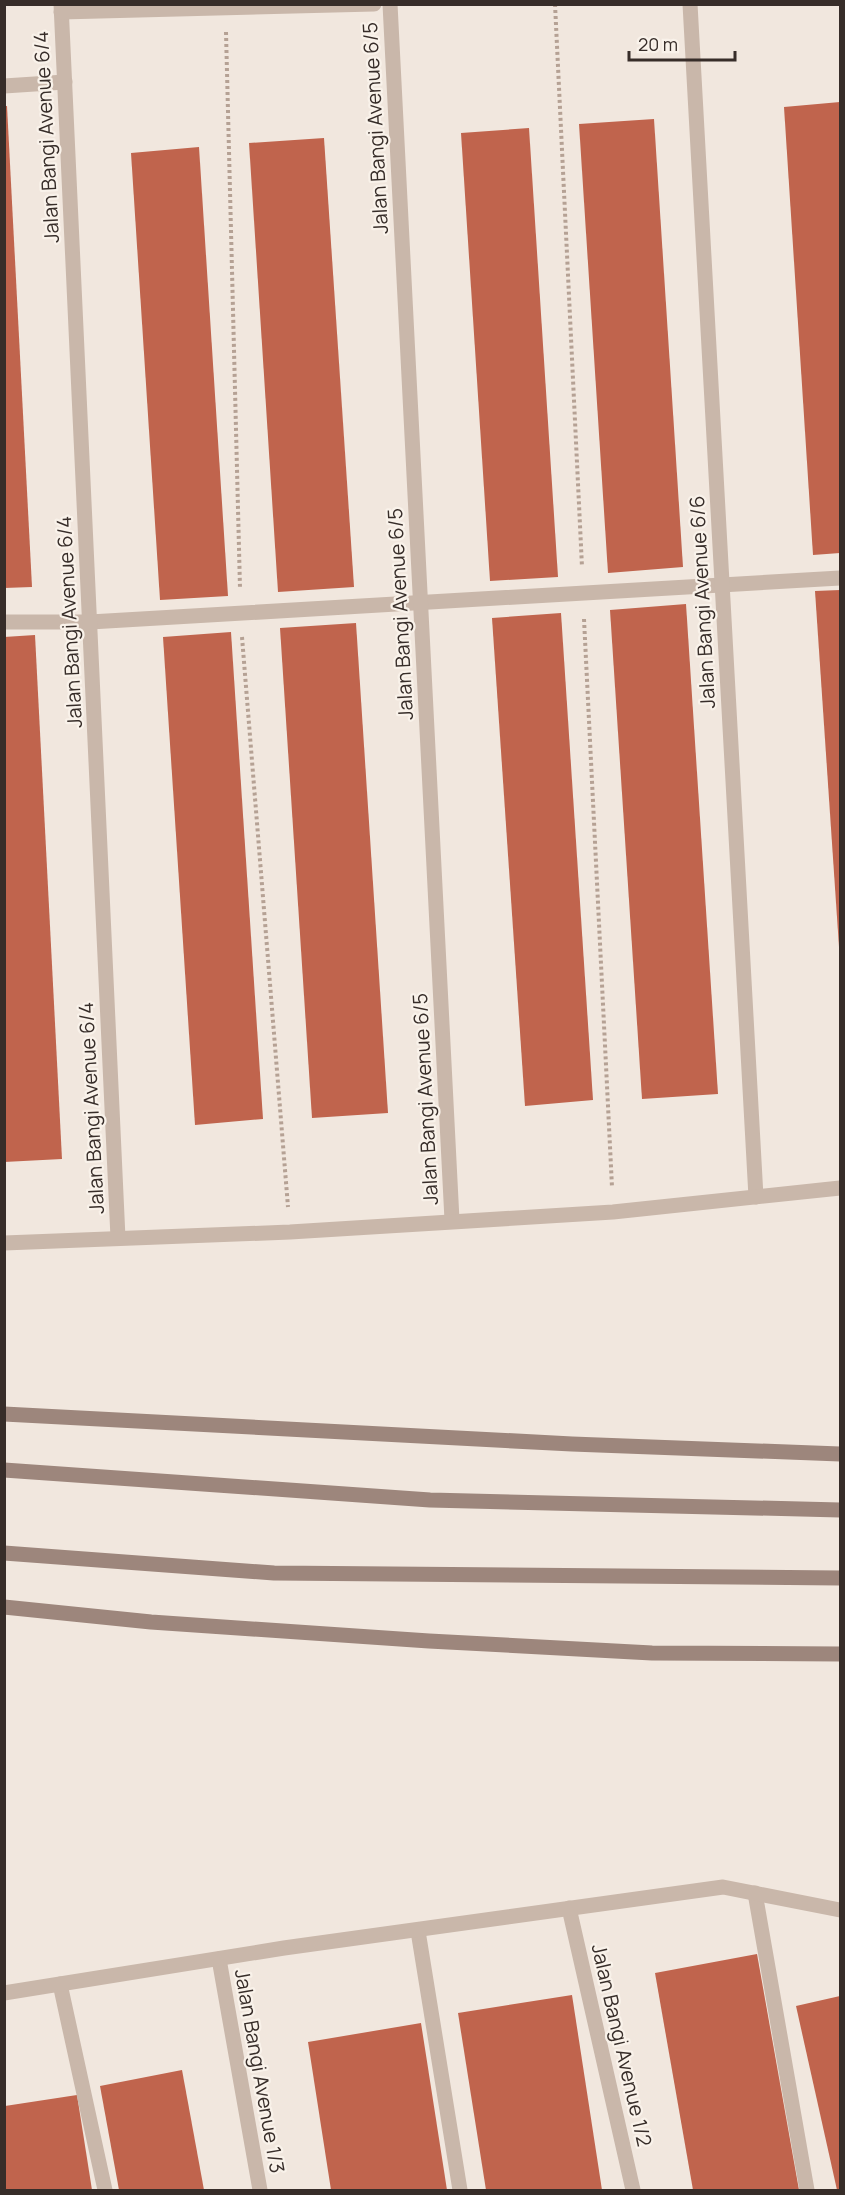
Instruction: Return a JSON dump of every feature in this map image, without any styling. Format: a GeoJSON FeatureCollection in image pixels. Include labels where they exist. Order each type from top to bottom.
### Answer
{"type":"FeatureCollection","features":[{"type":"Feature","properties":{"kind":"main road"},"geometry":{"type":"LineString","coordinates":[[4,1408],[56,1415]]}},
{"type":"Feature","properties":{"kind":"main road"},"geometry":{"type":"LineString","coordinates":[[4,1414],[572,1444],[840,1454]]}},
{"type":"Feature","properties":{"kind":"main road"},"geometry":{"type":"LineString","coordinates":[[4,1470],[430,1500],[840,1510]]}},
{"type":"Feature","properties":{"kind":"main road"},"geometry":{"type":"LineString","coordinates":[[4,1552],[274,1573],[840,1578]]}},
{"type":"Feature","properties":{"kind":"main road"},"geometry":{"type":"LineString","coordinates":[[4,1607],[151,1622],[429,1641],[652,1653],[840,1654]]}},
{"type":"Feature","properties":{"kind":"street"},"geometry":{"type":"LineString","coordinates":[[61,8],[374,4]]}},
{"type":"Feature","properties":{"kind":"street","name":"Jalan Bangi Avenue 6/5"},"geometry":{"type":"LineString","coordinates":[[390,4],[452,1220]]}},
{"type":"Feature","properties":{"kind":"street","name":"Jalan Bangi Avenue 6/6"},"geometry":{"type":"LineString","coordinates":[[690,4],[756,1197]]}},
{"type":"Feature","properties":{"kind":"street","name":"Jalan Bangi Avenue 6/4"},"geometry":{"type":"LineString","coordinates":[[61,8],[118,1238]]}},
{"type":"Feature","properties":{"kind":"street"},"geometry":{"type":"LineString","coordinates":[[4,86],[65,82]]}},
{"type":"Feature","properties":{"kind":"street"},"geometry":{"type":"LineString","coordinates":[[4,622],[90,622],[840,578]]}},
{"type":"Feature","properties":{"kind":"street"},"geometry":{"type":"LineString","coordinates":[[4,1243],[290,1232],[452,1220],[613,1212],[840,1188]]}},
{"type":"Feature","properties":{"kind":"street"},"geometry":{"type":"LineString","coordinates":[[4,1993],[219,1959],[723,1887],[840,1910]]}},
{"type":"Feature","properties":{"kind":"street"},"geometry":{"type":"LineString","coordinates":[[755,1893],[807,2190]]}},
{"type":"Feature","properties":{"kind":"street","name":"Jalan Bangi Avenue 1/2"},"geometry":{"type":"LineString","coordinates":[[569,1908],[633,2190]]}},
{"type":"Feature","properties":{"kind":"street"},"geometry":{"type":"LineString","coordinates":[[418,1931],[460,2190]]}},
{"type":"Feature","properties":{"kind":"street","name":"Jalan Bangi Avenue 1/3"},"geometry":{"type":"LineString","coordinates":[[219,1959],[260,2190]]}},
{"type":"Feature","properties":{"kind":"street"},"geometry":{"type":"LineString","coordinates":[[60,1984],[105,2190]]}},
{"type":"Feature","properties":{"kind":"building"},"geometry":{"type":"Polygon","coordinates":[[[840,102],[840,553],[813,555],[784,107],[840,102]]]}},
{"type":"Feature","properties":{"kind":"building"},"geometry":{"type":"Polygon","coordinates":[[[4,106],[7,106],[32,587],[4,588],[4,106]]]}},
{"type":"Feature","properties":{"kind":"building"},"geometry":{"type":"Polygon","coordinates":[[[654,119],[683,567],[608,573],[579,124],[654,119]]]}},
{"type":"Feature","properties":{"kind":"building"},"geometry":{"type":"Polygon","coordinates":[[[529,128],[558,577],[490,581],[461,133],[529,128]]]}},
{"type":"Feature","properties":{"kind":"building"},"geometry":{"type":"Polygon","coordinates":[[[324,138],[354,587],[278,592],[249,143],[324,138]]]}},
{"type":"Feature","properties":{"kind":"building"},"geometry":{"type":"Polygon","coordinates":[[[199,147],[228,596],[160,600],[131,153],[199,147]]]}},
{"type":"Feature","properties":{"kind":"building"},"geometry":{"type":"Polygon","coordinates":[[[840,590],[840,947],[839,947],[815,591],[840,590]]]}},
{"type":"Feature","properties":{"kind":"building"},"geometry":{"type":"Polygon","coordinates":[[[686,604],[718,1094],[642,1099],[610,610],[686,604]]]}},
{"type":"Feature","properties":{"kind":"building"},"geometry":{"type":"Polygon","coordinates":[[[561,613],[593,1100],[525,1106],[492,618],[561,613]]]}},
{"type":"Feature","properties":{"kind":"building"},"geometry":{"type":"Polygon","coordinates":[[[356,623],[388,1113],[312,1118],[280,628],[356,623]]]}},
{"type":"Feature","properties":{"kind":"building"},"geometry":{"type":"Polygon","coordinates":[[[231,632],[263,1119],[195,1125],[163,637],[231,632]]]}},
{"type":"Feature","properties":{"kind":"building"},"geometry":{"type":"Polygon","coordinates":[[[35,635],[62,1159],[4,1162],[4,637],[35,635]]]}},
{"type":"Feature","properties":{"kind":"building"},"geometry":{"type":"Polygon","coordinates":[[[757,1954],[799,2190],[693,2190],[655,1973],[757,1954]]]}},
{"type":"Feature","properties":{"kind":"building"},"geometry":{"type":"Polygon","coordinates":[[[572,1995],[602,2190],[486,2190],[458,2013],[572,1995]]]}},
{"type":"Feature","properties":{"kind":"building"},"geometry":{"type":"Polygon","coordinates":[[[840,1996],[840,2190],[837,2190],[796,2006],[840,1996]]]}},
{"type":"Feature","properties":{"kind":"building"},"geometry":{"type":"Polygon","coordinates":[[[421,2023],[447,2190],[331,2190],[308,2042],[421,2023]]]}},
{"type":"Feature","properties":{"kind":"building"},"geometry":{"type":"Polygon","coordinates":[[[182,2070],[204,2190],[119,2190],[100,2086],[182,2070]]]}},
{"type":"Feature","properties":{"kind":"building"},"geometry":{"type":"Polygon","coordinates":[[[77,2095],[92,2190],[5,2190],[5,2106],[77,2095]]]}}]}
